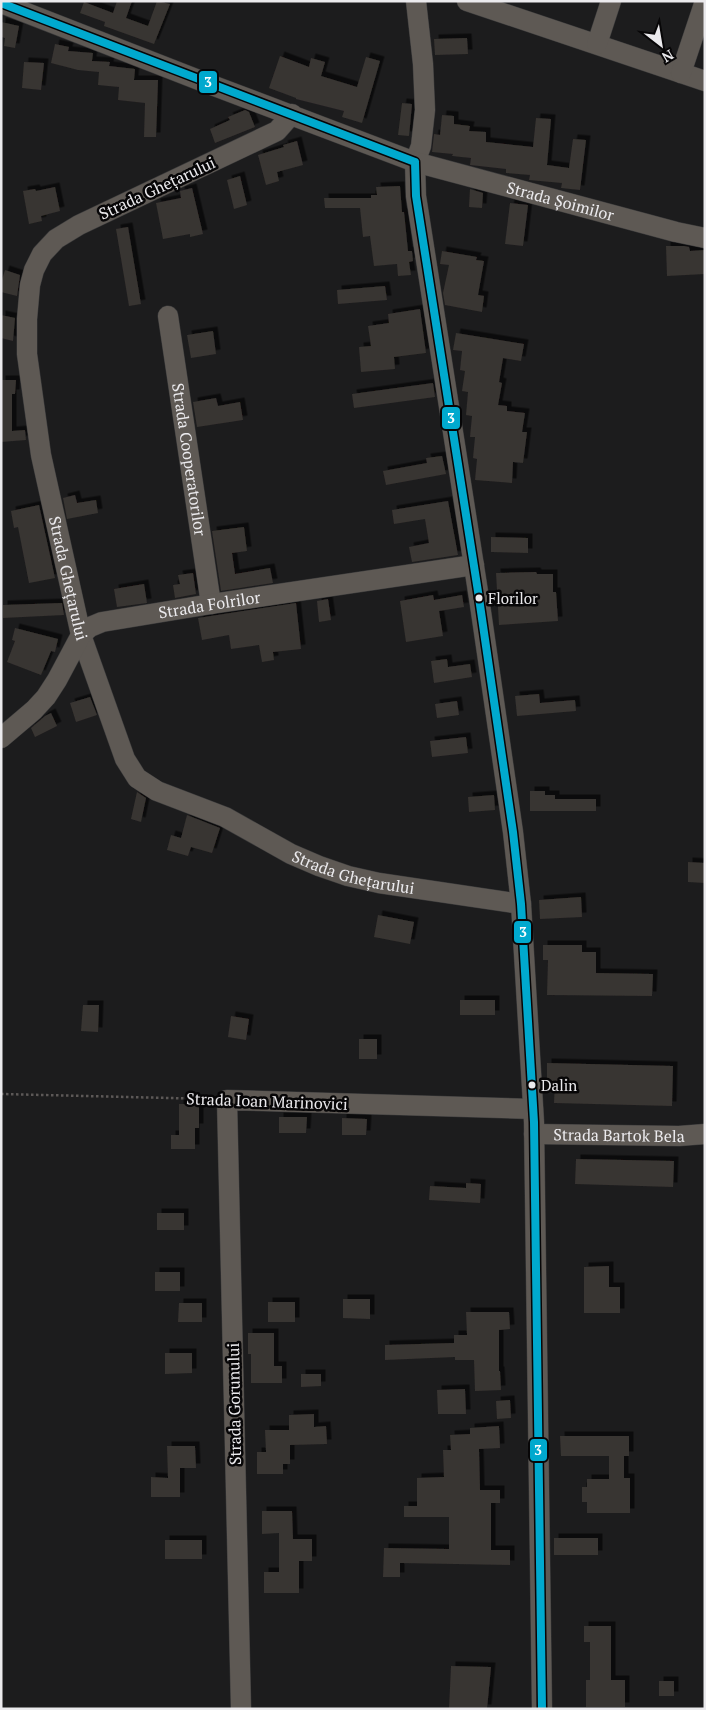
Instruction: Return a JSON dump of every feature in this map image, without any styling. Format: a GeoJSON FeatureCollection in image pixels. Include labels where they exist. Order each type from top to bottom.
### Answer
{"type":"FeatureCollection","features":[{"type":"Feature","properties":{"kind":"street"},"geometry":{"type":"LineString","coordinates":[[416,1],[423,64],[425,110],[421,146],[415,162],[416,196],[514,832],[521,904],[534,1134],[542,1709]]}},
{"type":"Feature","properties":{"kind":"street"},"geometry":{"type":"LineString","coordinates":[[467,1],[705,81]]}},
{"type":"Feature","properties":{"kind":"street"},"geometry":{"type":"LineString","coordinates":[[597,44],[611,1]]}},
{"type":"Feature","properties":{"kind":"street"},"geometry":{"type":"LineString","coordinates":[[681,73],[705,1]]}},
{"type":"Feature","properties":{"kind":"street","name":"Strada Șoimilor"},"geometry":{"type":"LineString","coordinates":[[1,3],[415,162],[676,232],[705,238]]}},
{"type":"Feature","properties":{"kind":"street","name":"Strada Ghețarului"},"geometry":{"type":"LineString","coordinates":[[292,114],[278,131],[79,225],[56,239],[42,254],[34,270],[30,285],[26,320],[28,354],[41,455],[81,635],[125,759],[138,778],[147,786],[225,817],[291,854],[348,876],[521,904]]}},
{"type":"Feature","properties":{"kind":"street","name":"Strada Cooperatorilor"},"geometry":{"type":"LineString","coordinates":[[168,316],[211,604]]}},
{"type":"Feature","properties":{"kind":"street","name":"Strada Folrilor"},"geometry":{"type":"LineString","coordinates":[[81,635],[90,627],[102,622],[474,565]]}},
{"type":"Feature","properties":{"kind":"street"},"geometry":{"type":"LineString","coordinates":[[1,738],[34,710],[46,697],[81,635]]}},
{"type":"Feature","properties":{"kind":"street","name":"Strada Ioan Marinovici"},"geometry":{"type":"LineString","coordinates":[[226,1100],[533,1109]]}},
{"type":"Feature","properties":{"kind":"street","name":"Strada Gorunului"},"geometry":{"type":"LineString","coordinates":[[226,1100],[241,1709]]}},
{"type":"Feature","properties":{"kind":"street","name":"Strada Bartok Bela"},"geometry":{"type":"LineString","coordinates":[[534,1134],[679,1136],[705,1134]]}},
{"type":"Feature","properties":{"kind":"path","name":"Strada Ioan Marinovici"},"geometry":{"type":"LineString","coordinates":[[1,1094],[226,1100]]}},
{"type":"Feature","properties":{"kind":"building"},"geometry":{"type":"Polygon","coordinates":[[[117,1],[132,1],[126,18],[148,26],[157,1],[170,4],[154,44],[104,26],[105,22],[80,13],[84,2],[113,13],[117,1]]]}},
{"type":"Feature","properties":{"kind":"building"},"geometry":{"type":"Polygon","coordinates":[[[1,22],[19,26],[15,48],[4,46],[5,38],[1,37],[1,22]]]}},
{"type":"Feature","properties":{"kind":"building"},"geometry":{"type":"Polygon","coordinates":[[[467,38],[468,54],[435,55],[434,39],[467,38]]]}},
{"type":"Feature","properties":{"kind":"building"},"geometry":{"type":"Polygon","coordinates":[[[55,44],[69,47],[68,51],[93,53],[92,61],[110,62],[109,66],[135,69],[134,80],[158,80],[156,137],[144,137],[145,103],[118,100],[119,87],[98,85],[99,72],[78,70],[51,63],[55,44]]]}},
{"type":"Feature","properties":{"kind":"building"},"geometry":{"type":"Polygon","coordinates":[[[280,56],[309,67],[311,58],[325,62],[321,76],[357,87],[366,57],[380,61],[362,123],[342,117],[344,111],[296,99],[269,88],[280,56]]]}},
{"type":"Feature","properties":{"kind":"building"},"geometry":{"type":"Polygon","coordinates":[[[24,62],[44,63],[41,90],[22,88],[24,62]]]}},
{"type":"Feature","properties":{"kind":"building"},"geometry":{"type":"Polygon","coordinates":[[[402,103],[412,104],[409,136],[398,135],[402,103]]]}},
{"type":"Feature","properties":{"kind":"building"},"geometry":{"type":"Polygon","coordinates":[[[245,110],[249,112],[255,127],[215,143],[210,129],[230,120],[228,117],[245,110]]]}},
{"type":"Feature","properties":{"kind":"building"},"geometry":{"type":"Polygon","coordinates":[[[442,115],[454,116],[454,124],[470,126],[469,131],[486,132],[486,142],[533,147],[536,118],[551,119],[547,165],[569,168],[573,139],[586,140],[580,190],[561,188],[562,183],[529,180],[530,175],[506,173],[506,169],[470,165],[471,158],[432,152],[434,134],[440,135],[442,115]]]}},
{"type":"Feature","properties":{"kind":"building"},"geometry":{"type":"Polygon","coordinates":[[[297,141],[303,165],[277,172],[279,181],[266,185],[258,155],[297,141]]]}},
{"type":"Feature","properties":{"kind":"building"},"geometry":{"type":"Polygon","coordinates":[[[240,176],[247,205],[234,209],[227,180],[240,176]]]}},
{"type":"Feature","properties":{"kind":"building"},"geometry":{"type":"Polygon","coordinates":[[[400,186],[408,251],[412,251],[413,261],[409,262],[411,275],[398,276],[397,264],[374,266],[370,236],[363,237],[360,208],[325,208],[324,198],[371,198],[371,195],[377,195],[376,187],[400,186]]]}},
{"type":"Feature","properties":{"kind":"building"},"geometry":{"type":"Polygon","coordinates":[[[55,187],[60,211],[41,216],[42,221],[29,224],[23,191],[35,189],[36,191],[55,187]]]}},
{"type":"Feature","properties":{"kind":"building"},"geometry":{"type":"Polygon","coordinates":[[[192,188],[203,234],[190,237],[190,234],[163,239],[156,203],[181,198],[180,191],[192,188]]]}},
{"type":"Feature","properties":{"kind":"building"},"geometry":{"type":"Polygon","coordinates":[[[470,189],[483,193],[482,208],[469,207],[470,189]]]}},
{"type":"Feature","properties":{"kind":"building"},"geometry":{"type":"Polygon","coordinates":[[[510,203],[528,205],[523,246],[505,244],[510,203]]]}},
{"type":"Feature","properties":{"kind":"building"},"geometry":{"type":"Polygon","coordinates":[[[128,227],[141,304],[129,306],[116,229],[128,227]]]}},
{"type":"Feature","properties":{"kind":"building"},"geometry":{"type":"Polygon","coordinates":[[[666,246],[689,247],[690,251],[705,250],[705,274],[667,276],[666,246]]]}},
{"type":"Feature","properties":{"kind":"building"},"geometry":{"type":"Polygon","coordinates":[[[442,251],[477,257],[476,260],[484,261],[478,295],[484,296],[482,312],[445,305],[443,293],[449,265],[440,264],[442,251]]]}},
{"type":"Feature","properties":{"kind":"building"},"geometry":{"type":"Polygon","coordinates":[[[5,270],[20,275],[17,296],[1,292],[1,283],[5,270]]]}},
{"type":"Feature","properties":{"kind":"building"},"geometry":{"type":"Polygon","coordinates":[[[385,286],[387,300],[338,304],[337,290],[385,286]]]}},
{"type":"Feature","properties":{"kind":"building"},"geometry":{"type":"Polygon","coordinates":[[[420,309],[426,353],[394,357],[395,369],[361,372],[359,347],[371,346],[368,326],[389,323],[388,314],[420,309]]]}},
{"type":"Feature","properties":{"kind":"building"},"geometry":{"type":"Polygon","coordinates":[[[1,315],[15,318],[13,341],[1,338],[1,315]]]}},
{"type":"Feature","properties":{"kind":"building"},"geometry":{"type":"Polygon","coordinates":[[[213,331],[216,354],[191,358],[187,335],[213,331]]]}},
{"type":"Feature","properties":{"kind":"building"},"geometry":{"type":"Polygon","coordinates":[[[456,333],[524,344],[521,361],[503,358],[499,382],[502,383],[498,405],[507,406],[507,411],[525,413],[522,432],[527,432],[523,463],[513,462],[512,483],[475,480],[477,459],[473,458],[475,437],[470,437],[472,416],[466,415],[468,392],[462,391],[465,371],[460,370],[462,351],[453,350],[456,333]]]}},
{"type":"Feature","properties":{"kind":"building"},"geometry":{"type":"Polygon","coordinates":[[[1,380],[16,380],[15,394],[12,394],[12,431],[25,430],[26,440],[1,442],[1,380]]]}},
{"type":"Feature","properties":{"kind":"building"},"geometry":{"type":"Polygon","coordinates":[[[433,383],[435,397],[354,408],[352,394],[433,383]]]}},
{"type":"Feature","properties":{"kind":"building"},"geometry":{"type":"Polygon","coordinates":[[[216,398],[218,406],[240,402],[243,420],[197,427],[193,402],[216,398]]]}},
{"type":"Feature","properties":{"kind":"building"},"geometry":{"type":"Polygon","coordinates":[[[442,456],[446,474],[386,485],[383,471],[427,463],[426,458],[442,456]]]}},
{"type":"Feature","properties":{"kind":"building"},"geometry":{"type":"Polygon","coordinates":[[[75,495],[77,503],[96,500],[98,513],[67,519],[63,498],[75,495]]]}},
{"type":"Feature","properties":{"kind":"building"},"geometry":{"type":"Polygon","coordinates":[[[448,501],[458,555],[412,562],[409,547],[429,543],[425,519],[394,524],[392,510],[448,501]]]}},
{"type":"Feature","properties":{"kind":"building"},"geometry":{"type":"Polygon","coordinates":[[[39,505],[55,578],[29,583],[18,527],[14,528],[11,511],[39,505]]]}},
{"type":"Feature","properties":{"kind":"building"},"geometry":{"type":"Polygon","coordinates":[[[244,527],[247,551],[232,553],[235,574],[270,568],[273,583],[221,591],[212,531],[244,527]]]}},
{"type":"Feature","properties":{"kind":"building"},"geometry":{"type":"Polygon","coordinates":[[[491,537],[528,538],[528,553],[491,552],[491,537]]]}},
{"type":"Feature","properties":{"kind":"building"},"geometry":{"type":"Polygon","coordinates":[[[536,572],[537,574],[553,574],[553,592],[556,592],[558,621],[499,625],[496,573],[536,572]]]}},
{"type":"Feature","properties":{"kind":"building"},"geometry":{"type":"Polygon","coordinates":[[[193,573],[196,594],[175,598],[173,585],[180,584],[178,575],[193,573]]]}},
{"type":"Feature","properties":{"kind":"building"},"geometry":{"type":"Polygon","coordinates":[[[144,584],[147,603],[117,607],[114,589],[144,584]]]}},
{"type":"Feature","properties":{"kind":"building"},"geometry":{"type":"Polygon","coordinates":[[[433,595],[434,600],[462,595],[464,607],[439,611],[443,636],[406,642],[400,601],[433,595]]]}},
{"type":"Feature","properties":{"kind":"building"},"geometry":{"type":"Polygon","coordinates":[[[328,599],[331,620],[319,622],[317,601],[328,599]]]}},
{"type":"Feature","properties":{"kind":"building"},"geometry":{"type":"Polygon","coordinates":[[[62,603],[64,615],[3,618],[3,605],[62,603]]]}},
{"type":"Feature","properties":{"kind":"building"},"geometry":{"type":"Polygon","coordinates":[[[296,603],[301,649],[273,652],[274,660],[262,662],[259,645],[231,649],[229,635],[202,640],[198,618],[296,603]]]}},
{"type":"Feature","properties":{"kind":"building"},"geometry":{"type":"Polygon","coordinates":[[[15,628],[58,639],[55,652],[51,651],[41,675],[7,662],[15,641],[12,640],[15,628]]]}},
{"type":"Feature","properties":{"kind":"building"},"geometry":{"type":"Polygon","coordinates":[[[447,659],[448,667],[470,664],[472,677],[434,683],[431,661],[447,659]]]}},
{"type":"Feature","properties":{"kind":"building"},"geometry":{"type":"Polygon","coordinates":[[[539,694],[540,703],[575,700],[576,711],[517,716],[515,696],[539,694]]]}},
{"type":"Feature","properties":{"kind":"building"},"geometry":{"type":"Polygon","coordinates":[[[90,697],[97,715],[76,722],[70,703],[90,697]]]}},
{"type":"Feature","properties":{"kind":"building"},"geometry":{"type":"Polygon","coordinates":[[[457,701],[459,715],[437,718],[435,704],[457,701]]]}},
{"type":"Feature","properties":{"kind":"building"},"geometry":{"type":"Polygon","coordinates":[[[51,713],[57,726],[35,737],[31,728],[51,713]]]}},
{"type":"Feature","properties":{"kind":"building"},"geometry":{"type":"Polygon","coordinates":[[[466,737],[468,753],[432,757],[430,741],[466,737]]]}},
{"type":"Feature","properties":{"kind":"building"},"geometry":{"type":"Polygon","coordinates":[[[530,791],[545,791],[545,795],[555,795],[555,799],[596,799],[596,811],[530,811],[530,791]]]}},
{"type":"Feature","properties":{"kind":"building"},"geometry":{"type":"Polygon","coordinates":[[[137,792],[146,798],[141,822],[131,819],[137,792]]]}},
{"type":"Feature","properties":{"kind":"building"},"geometry":{"type":"Polygon","coordinates":[[[494,795],[495,810],[469,812],[468,797],[494,795]]]}},
{"type":"Feature","properties":{"kind":"building"},"geometry":{"type":"Polygon","coordinates":[[[187,815],[220,828],[212,853],[191,847],[188,856],[167,850],[171,835],[181,838],[187,815]]]}},
{"type":"Feature","properties":{"kind":"building"},"geometry":{"type":"Polygon","coordinates":[[[688,862],[705,863],[705,883],[688,882],[688,862]]]}},
{"type":"Feature","properties":{"kind":"building"},"geometry":{"type":"Polygon","coordinates":[[[581,897],[582,917],[540,919],[539,900],[581,897]]]}},
{"type":"Feature","properties":{"kind":"building"},"geometry":{"type":"Polygon","coordinates":[[[378,915],[414,922],[410,944],[374,937],[378,915]]]}},
{"type":"Feature","properties":{"kind":"building"},"geometry":{"type":"Polygon","coordinates":[[[543,945],[582,945],[582,952],[596,952],[596,973],[653,974],[652,996],[547,995],[548,960],[543,960],[543,945]]]}},
{"type":"Feature","properties":{"kind":"building"},"geometry":{"type":"Polygon","coordinates":[[[460,1000],[495,1000],[495,1015],[460,1015],[460,1000]]]}},
{"type":"Feature","properties":{"kind":"building"},"geometry":{"type":"Polygon","coordinates":[[[83,1005],[99,1005],[98,1032],[81,1031],[83,1005]]]}},
{"type":"Feature","properties":{"kind":"building"},"geometry":{"type":"Polygon","coordinates":[[[231,1016],[249,1019],[246,1040],[228,1037],[231,1016]]]}},
{"type":"Feature","properties":{"kind":"building"},"geometry":{"type":"Polygon","coordinates":[[[359,1039],[377,1039],[377,1059],[359,1059],[359,1039]]]}},
{"type":"Feature","properties":{"kind":"building"},"geometry":{"type":"Polygon","coordinates":[[[547,1063],[673,1066],[672,1106],[554,1103],[555,1081],[547,1081],[547,1063]]]}},
{"type":"Feature","properties":{"kind":"building"},"geometry":{"type":"Polygon","coordinates":[[[179,1104],[199,1104],[199,1128],[195,1128],[195,1149],[171,1149],[171,1135],[179,1135],[179,1104]]]}},
{"type":"Feature","properties":{"kind":"building"},"geometry":{"type":"Polygon","coordinates":[[[279,1117],[307,1117],[306,1133],[279,1133],[279,1117]]]}},
{"type":"Feature","properties":{"kind":"building"},"geometry":{"type":"Polygon","coordinates":[[[342,1118],[367,1119],[366,1135],[342,1135],[342,1118]]]}},
{"type":"Feature","properties":{"kind":"building"},"geometry":{"type":"Polygon","coordinates":[[[576,1159],[674,1161],[673,1187],[575,1184],[576,1159]]]}},
{"type":"Feature","properties":{"kind":"building"},"geometry":{"type":"Polygon","coordinates":[[[466,1183],[481,1184],[480,1203],[429,1200],[430,1186],[466,1188],[466,1183]]]}},
{"type":"Feature","properties":{"kind":"building"},"geometry":{"type":"Polygon","coordinates":[[[157,1213],[184,1213],[184,1230],[157,1230],[157,1213]]]}},
{"type":"Feature","properties":{"kind":"building"},"geometry":{"type":"Polygon","coordinates":[[[609,1266],[609,1287],[620,1287],[620,1313],[584,1313],[584,1267],[609,1266]]]}},
{"type":"Feature","properties":{"kind":"building"},"geometry":{"type":"Polygon","coordinates":[[[155,1272],[180,1272],[180,1291],[155,1291],[155,1272]]]}},
{"type":"Feature","properties":{"kind":"building"},"geometry":{"type":"Polygon","coordinates":[[[343,1299],[370,1299],[370,1319],[343,1318],[343,1299]]]}},
{"type":"Feature","properties":{"kind":"building"},"geometry":{"type":"Polygon","coordinates":[[[268,1302],[295,1302],[295,1322],[268,1322],[268,1302]]]}},
{"type":"Feature","properties":{"kind":"building"},"geometry":{"type":"Polygon","coordinates":[[[179,1303],[202,1303],[202,1322],[178,1322],[179,1303]]]}},
{"type":"Feature","properties":{"kind":"building"},"geometry":{"type":"Polygon","coordinates":[[[466,1312],[509,1312],[510,1329],[499,1330],[501,1390],[475,1391],[474,1360],[455,1360],[455,1357],[385,1360],[385,1345],[454,1343],[454,1335],[467,1335],[466,1312]]]}},
{"type":"Feature","properties":{"kind":"building"},"geometry":{"type":"Polygon","coordinates":[[[248,1333],[274,1333],[274,1366],[282,1366],[282,1383],[251,1383],[251,1354],[248,1354],[248,1333]]]}},
{"type":"Feature","properties":{"kind":"building"},"geometry":{"type":"Polygon","coordinates":[[[165,1353],[192,1353],[192,1373],[165,1374],[165,1353]]]}},
{"type":"Feature","properties":{"kind":"building"},"geometry":{"type":"Polygon","coordinates":[[[301,1374],[321,1374],[321,1386],[301,1387],[301,1374]]]}},
{"type":"Feature","properties":{"kind":"building"},"geometry":{"type":"Polygon","coordinates":[[[465,1389],[466,1414],[438,1414],[437,1390],[465,1389]]]}},
{"type":"Feature","properties":{"kind":"building"},"geometry":{"type":"Polygon","coordinates":[[[510,1400],[511,1418],[497,1419],[496,1401],[510,1400]]]}},
{"type":"Feature","properties":{"kind":"building"},"geometry":{"type":"Polygon","coordinates":[[[314,1414],[314,1427],[326,1426],[327,1444],[290,1445],[290,1464],[283,1464],[283,1474],[257,1474],[257,1452],[266,1452],[265,1430],[289,1430],[289,1415],[314,1414]]]}},
{"type":"Feature","properties":{"kind":"building"},"geometry":{"type":"Polygon","coordinates":[[[499,1426],[500,1448],[479,1449],[480,1490],[500,1490],[500,1503],[491,1503],[491,1550],[510,1550],[510,1565],[400,1563],[400,1577],[383,1577],[384,1548],[449,1549],[449,1517],[404,1517],[404,1506],[417,1506],[417,1478],[444,1477],[443,1450],[451,1450],[450,1435],[470,1434],[470,1428],[499,1426]]]}},
{"type":"Feature","properties":{"kind":"building"},"geometry":{"type":"Polygon","coordinates":[[[560,1436],[629,1436],[629,1456],[624,1456],[624,1478],[630,1478],[630,1513],[587,1513],[587,1502],[582,1502],[582,1487],[587,1487],[587,1479],[609,1479],[609,1456],[561,1456],[560,1436]]]}},
{"type":"Feature","properties":{"kind":"building"},"geometry":{"type":"Polygon","coordinates":[[[167,1446],[195,1446],[196,1468],[180,1468],[180,1497],[151,1497],[151,1477],[168,1478],[167,1446]]]}},
{"type":"Feature","properties":{"kind":"building"},"geometry":{"type":"Polygon","coordinates":[[[262,1511],[292,1511],[293,1539],[312,1539],[312,1561],[299,1561],[299,1593],[264,1593],[264,1572],[279,1572],[279,1533],[262,1534],[262,1511]]]}},
{"type":"Feature","properties":{"kind":"building"},"geometry":{"type":"Polygon","coordinates":[[[554,1538],[598,1538],[598,1555],[554,1555],[554,1538]]]}},
{"type":"Feature","properties":{"kind":"building"},"geometry":{"type":"Polygon","coordinates":[[[165,1540],[202,1540],[202,1559],[165,1559],[165,1540]]]}},
{"type":"Feature","properties":{"kind":"building"},"geometry":{"type":"Polygon","coordinates":[[[584,1626],[611,1626],[611,1680],[625,1680],[625,1707],[586,1707],[586,1680],[590,1680],[590,1642],[584,1642],[584,1626]]]}},
{"type":"Feature","properties":{"kind":"building"},"geometry":{"type":"Polygon","coordinates":[[[451,1666],[491,1667],[487,1709],[449,1709],[451,1666]]]}},
{"type":"Feature","properties":{"kind":"building"},"geometry":{"type":"Polygon","coordinates":[[[659,1681],[674,1681],[674,1696],[659,1696],[659,1681]]]}},
{"type":"Feature","properties":{"kind":"transit line","name":"3"},"geometry":{"type":"LineString","coordinates":[[1,3],[415,162]]}},
{"type":"Feature","properties":{"kind":"transit line","name":"3"},"geometry":{"type":"LineString","coordinates":[[415,162],[416,196],[479,598],[513,832],[521,904],[534,1122],[542,1709]]}},
{"type":"Feature","properties":{"kind":"place","name":"Florilor"},"geometry":{"type":"Point","coordinates":[479,598]}},
{"type":"Feature","properties":{"kind":"place","name":"Dalin"},"geometry":{"type":"Point","coordinates":[532,1085]}}]}
